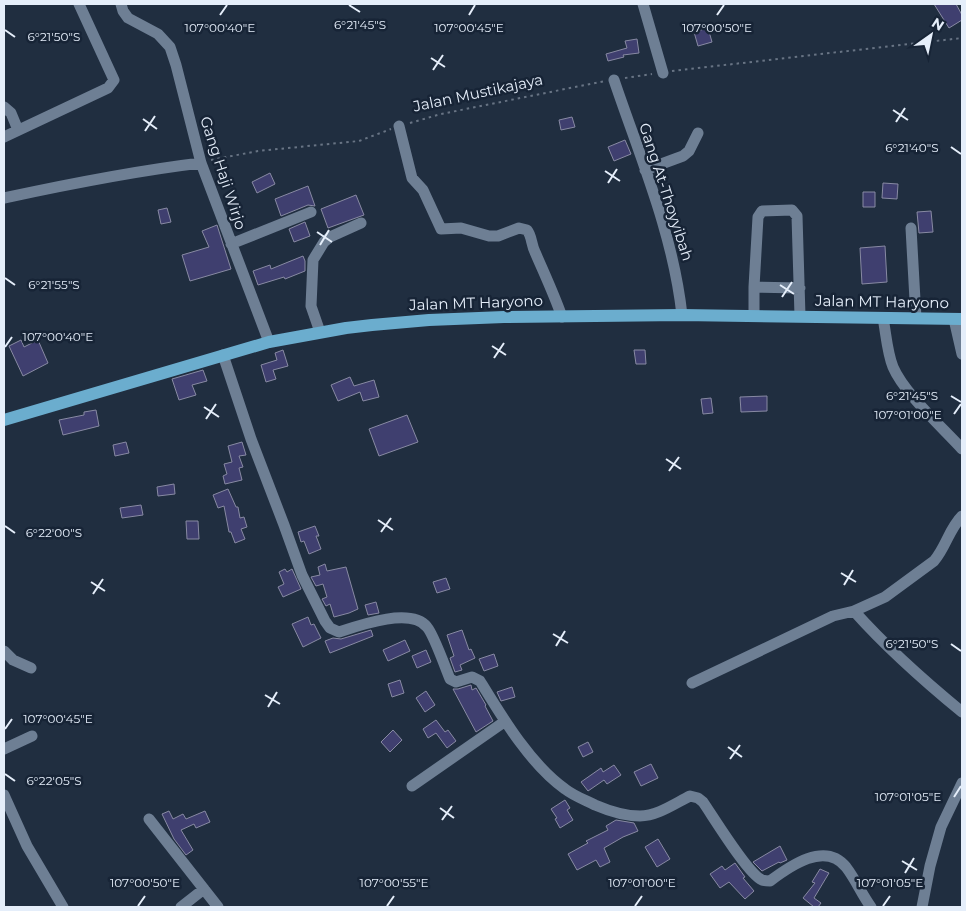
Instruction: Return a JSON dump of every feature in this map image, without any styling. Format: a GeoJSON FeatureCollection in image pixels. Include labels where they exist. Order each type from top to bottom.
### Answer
{"type":"FeatureCollection","features":[{"type":"Feature","properties":{"kind":"main road","name":"Jalan MT Haryono"},"geometry":{"type":"LineString","coordinates":[[4,420],[269,342],[346,328],[467,317],[682,315],[958,319]]}},
{"type":"Feature","properties":{"kind":"street"},"geometry":{"type":"LineString","coordinates":[[8,132],[108,88],[114,82],[79,4]]}},
{"type":"Feature","properties":{"kind":"street","name":"Gang Haji Wirjo"},"geometry":{"type":"LineString","coordinates":[[121,4],[128,18],[158,34],[170,47],[201,163],[269,342]]}},
{"type":"Feature","properties":{"kind":"street"},"geometry":{"type":"LineString","coordinates":[[643,4],[663,73]]}},
{"type":"Feature","properties":{"kind":"street","name":"Gang At-Thoyyibah"},"geometry":{"type":"LineString","coordinates":[[614,80],[645,170],[674,264],[682,315]]}},
{"type":"Feature","properties":{"kind":"street"},"geometry":{"type":"LineString","coordinates":[[4,107],[11,113],[8,132]]}},
{"type":"Feature","properties":{"kind":"street"},"geometry":{"type":"LineString","coordinates":[[399,126],[412,178],[423,190],[442,229],[461,228],[489,236],[498,236],[519,228],[527,230],[530,234],[533,249],[554,293],[562,316]]}},
{"type":"Feature","properties":{"kind":"street"},"geometry":{"type":"LineString","coordinates":[[645,170],[683,156],[689,151],[698,133]]}},
{"type":"Feature","properties":{"kind":"street"},"geometry":{"type":"LineString","coordinates":[[4,198],[146,170],[201,163]]}},
{"type":"Feature","properties":{"kind":"street"},"geometry":{"type":"LineString","coordinates":[[754,316],[758,217],[762,211],[792,210],[798,216],[800,316]]}},
{"type":"Feature","properties":{"kind":"street"},"geometry":{"type":"LineString","coordinates":[[231,244],[311,212]]}},
{"type":"Feature","properties":{"kind":"street"},"geometry":{"type":"LineString","coordinates":[[320,332],[311,306],[313,260],[324,242],[330,237],[361,223]]}},
{"type":"Feature","properties":{"kind":"street"},"geometry":{"type":"LineString","coordinates":[[911,228],[916,318]]}},
{"type":"Feature","properties":{"kind":"street"},"geometry":{"type":"LineString","coordinates":[[754,287],[800,288]]}},
{"type":"Feature","properties":{"kind":"street"},"geometry":{"type":"LineString","coordinates":[[883,318],[892,365],[898,377],[907,390],[962,449]]}},
{"type":"Feature","properties":{"kind":"street"},"geometry":{"type":"LineString","coordinates":[[958,319],[962,354]]}},
{"type":"Feature","properties":{"kind":"street"},"geometry":{"type":"LineString","coordinates":[[223,355],[250,439],[302,575],[330,628],[339,632],[377,620],[416,619],[428,628],[450,680],[456,682],[476,678],[480,681],[504,722],[545,772],[565,789],[584,800],[606,809],[641,816],[655,813],[690,796],[694,796],[703,802],[747,865],[762,880],[770,881],[794,865],[825,855],[834,858],[845,866],[871,907]]}},
{"type":"Feature","properties":{"kind":"street"},"geometry":{"type":"LineString","coordinates":[[692,683],[833,616],[854,611],[885,597],[934,561],[940,554],[956,522],[962,516]]}},
{"type":"Feature","properties":{"kind":"street"},"geometry":{"type":"LineString","coordinates":[[854,611],[912,671],[962,712]]}},
{"type":"Feature","properties":{"kind":"street"},"geometry":{"type":"LineString","coordinates":[[4,651],[13,660],[31,668]]}},
{"type":"Feature","properties":{"kind":"street"},"geometry":{"type":"LineString","coordinates":[[412,786],[504,722]]}},
{"type":"Feature","properties":{"kind":"street"},"geometry":{"type":"LineString","coordinates":[[4,749],[32,736]]}},
{"type":"Feature","properties":{"kind":"street"},"geometry":{"type":"LineString","coordinates":[[922,907],[930,866],[941,827],[962,783]]}},
{"type":"Feature","properties":{"kind":"street"},"geometry":{"type":"LineString","coordinates":[[4,794],[27,846],[63,907]]}},
{"type":"Feature","properties":{"kind":"street"},"geometry":{"type":"LineString","coordinates":[[149,820],[218,907]]}},
{"type":"Feature","properties":{"kind":"street"},"geometry":{"type":"LineString","coordinates":[[180,907],[204,889]]}},
{"type":"Feature","properties":{"kind":"path","name":"Jalan Mustikajaya"},"geometry":{"type":"LineString","coordinates":[[201,163],[258,151],[359,141],[399,126],[441,114],[614,80],[962,38]]}},
{"type":"Feature","properties":{"kind":"building"},"geometry":{"type":"Polygon","coordinates":[[[934,4],[956,4],[962,15],[962,20],[949,28],[934,4]]]}},
{"type":"Feature","properties":{"kind":"building"},"geometry":{"type":"Polygon","coordinates":[[[708,28],[712,42],[698,46],[694,32],[708,28]]]}},
{"type":"Feature","properties":{"kind":"building"},"geometry":{"type":"Polygon","coordinates":[[[637,39],[639,53],[623,55],[624,57],[608,61],[606,54],[627,48],[625,41],[637,39]]]}},
{"type":"Feature","properties":{"kind":"building"},"geometry":{"type":"Polygon","coordinates":[[[572,117],[575,127],[561,130],[559,120],[572,117]]]}},
{"type":"Feature","properties":{"kind":"building"},"geometry":{"type":"Polygon","coordinates":[[[625,140],[631,154],[614,161],[608,147],[625,140]]]}},
{"type":"Feature","properties":{"kind":"building"},"geometry":{"type":"Polygon","coordinates":[[[270,173],[275,184],[257,193],[252,182],[270,173]]]}},
{"type":"Feature","properties":{"kind":"building"},"geometry":{"type":"Polygon","coordinates":[[[883,183],[898,184],[897,199],[882,198],[883,183]]]}},
{"type":"Feature","properties":{"kind":"building"},"geometry":{"type":"Polygon","coordinates":[[[308,186],[315,206],[308,205],[281,216],[275,199],[308,186]]]}},
{"type":"Feature","properties":{"kind":"building"},"geometry":{"type":"Polygon","coordinates":[[[863,192],[875,192],[875,207],[863,207],[863,192]]]}},
{"type":"Feature","properties":{"kind":"building"},"geometry":{"type":"Polygon","coordinates":[[[356,195],[364,215],[328,228],[321,209],[356,195]]]}},
{"type":"Feature","properties":{"kind":"building"},"geometry":{"type":"Polygon","coordinates":[[[167,208],[171,222],[161,224],[158,210],[167,208]]]}},
{"type":"Feature","properties":{"kind":"building"},"geometry":{"type":"Polygon","coordinates":[[[931,211],[933,232],[919,233],[917,212],[931,211]]]}},
{"type":"Feature","properties":{"kind":"building"},"geometry":{"type":"Polygon","coordinates":[[[305,222],[310,236],[294,242],[289,229],[305,222]]]}},
{"type":"Feature","properties":{"kind":"building"},"geometry":{"type":"Polygon","coordinates":[[[217,225],[231,269],[190,281],[182,255],[209,247],[202,231],[217,225]]]}},
{"type":"Feature","properties":{"kind":"building"},"geometry":{"type":"Polygon","coordinates":[[[885,246],[887,282],[862,284],[860,248],[885,246]]]}},
{"type":"Feature","properties":{"kind":"building"},"geometry":{"type":"Polygon","coordinates":[[[303,256],[305,271],[285,279],[284,277],[258,285],[253,271],[270,265],[271,269],[303,256]]]}},
{"type":"Feature","properties":{"kind":"building"},"geometry":{"type":"Polygon","coordinates":[[[21,340],[24,347],[38,340],[48,363],[23,376],[9,346],[21,340]]]}},
{"type":"Feature","properties":{"kind":"building"},"geometry":{"type":"Polygon","coordinates":[[[283,350],[288,366],[273,370],[276,379],[266,382],[261,365],[277,360],[275,353],[283,350]]]}},
{"type":"Feature","properties":{"kind":"building"},"geometry":{"type":"Polygon","coordinates":[[[634,350],[645,350],[646,364],[636,364],[634,350]]]}},
{"type":"Feature","properties":{"kind":"building"},"geometry":{"type":"Polygon","coordinates":[[[203,370],[207,381],[192,385],[196,395],[179,400],[172,379],[203,370]]]}},
{"type":"Feature","properties":{"kind":"building"},"geometry":{"type":"Polygon","coordinates":[[[350,377],[354,386],[374,380],[379,397],[363,401],[360,392],[338,401],[331,385],[350,377]]]}},
{"type":"Feature","properties":{"kind":"building"},"geometry":{"type":"Polygon","coordinates":[[[767,396],[767,411],[741,412],[740,397],[767,396]]]}},
{"type":"Feature","properties":{"kind":"building"},"geometry":{"type":"Polygon","coordinates":[[[711,398],[713,413],[703,414],[701,399],[711,398]]]}},
{"type":"Feature","properties":{"kind":"building"},"geometry":{"type":"Polygon","coordinates":[[[96,410],[99,426],[63,435],[59,420],[84,415],[84,412],[96,410]]]}},
{"type":"Feature","properties":{"kind":"building"},"geometry":{"type":"Polygon","coordinates":[[[407,415],[418,442],[379,456],[369,429],[407,415]]]}},
{"type":"Feature","properties":{"kind":"building"},"geometry":{"type":"Polygon","coordinates":[[[126,442],[129,453],[115,456],[113,445],[126,442]]]}},
{"type":"Feature","properties":{"kind":"building"},"geometry":{"type":"Polygon","coordinates":[[[242,442],[246,455],[239,456],[243,467],[239,468],[242,480],[225,484],[223,476],[227,474],[224,464],[232,462],[228,446],[242,442]]]}},
{"type":"Feature","properties":{"kind":"building"},"geometry":{"type":"Polygon","coordinates":[[[174,484],[175,494],[158,496],[157,487],[174,484]]]}},
{"type":"Feature","properties":{"kind":"building"},"geometry":{"type":"Polygon","coordinates":[[[228,489],[236,507],[238,507],[240,518],[244,517],[247,527],[241,529],[245,539],[235,543],[231,532],[229,532],[224,506],[218,508],[213,495],[228,489]]]}},
{"type":"Feature","properties":{"kind":"building"},"geometry":{"type":"Polygon","coordinates":[[[141,505],[143,515],[122,518],[120,508],[141,505]]]}},
{"type":"Feature","properties":{"kind":"building"},"geometry":{"type":"Polygon","coordinates":[[[186,521],[198,521],[199,539],[187,539],[186,521]]]}},
{"type":"Feature","properties":{"kind":"building"},"geometry":{"type":"Polygon","coordinates":[[[315,526],[319,536],[316,536],[321,549],[309,554],[304,541],[301,542],[298,532],[315,526]]]}},
{"type":"Feature","properties":{"kind":"building"},"geometry":{"type":"Polygon","coordinates":[[[325,564],[327,571],[346,567],[358,609],[334,617],[330,604],[326,606],[322,599],[327,597],[323,584],[316,586],[311,577],[320,575],[318,567],[325,564]]]}},
{"type":"Feature","properties":{"kind":"building"},"geometry":{"type":"Polygon","coordinates":[[[285,569],[287,572],[292,569],[301,589],[283,597],[278,587],[284,584],[279,572],[285,569]]]}},
{"type":"Feature","properties":{"kind":"building"},"geometry":{"type":"Polygon","coordinates":[[[446,578],[450,589],[437,593],[433,582],[446,578]]]}},
{"type":"Feature","properties":{"kind":"building"},"geometry":{"type":"Polygon","coordinates":[[[376,602],[379,613],[368,615],[365,605],[376,602]]]}},
{"type":"Feature","properties":{"kind":"building"},"geometry":{"type":"Polygon","coordinates":[[[308,617],[311,625],[314,624],[321,638],[303,647],[292,624],[308,617]]]}},
{"type":"Feature","properties":{"kind":"building"},"geometry":{"type":"Polygon","coordinates":[[[371,630],[373,636],[330,653],[325,641],[333,638],[341,639],[371,630]]]}},
{"type":"Feature","properties":{"kind":"building"},"geometry":{"type":"Polygon","coordinates":[[[462,630],[469,650],[471,649],[475,658],[460,665],[462,670],[455,672],[450,658],[454,656],[447,635],[462,630]]]}},
{"type":"Feature","properties":{"kind":"building"},"geometry":{"type":"Polygon","coordinates":[[[405,640],[410,651],[388,661],[383,650],[405,640]]]}},
{"type":"Feature","properties":{"kind":"building"},"geometry":{"type":"Polygon","coordinates":[[[426,650],[431,662],[417,668],[412,656],[426,650]]]}},
{"type":"Feature","properties":{"kind":"building"},"geometry":{"type":"Polygon","coordinates":[[[494,654],[498,666],[484,671],[479,659],[494,654]]]}},
{"type":"Feature","properties":{"kind":"building"},"geometry":{"type":"Polygon","coordinates":[[[400,680],[404,693],[392,697],[388,684],[400,680]]]}},
{"type":"Feature","properties":{"kind":"building"},"geometry":{"type":"Polygon","coordinates":[[[471,685],[472,690],[476,688],[493,721],[476,732],[453,689],[471,685]]]}},
{"type":"Feature","properties":{"kind":"building"},"geometry":{"type":"Polygon","coordinates":[[[512,687],[515,697],[501,701],[497,692],[512,687]]]}},
{"type":"Feature","properties":{"kind":"building"},"geometry":{"type":"Polygon","coordinates":[[[426,691],[435,705],[425,712],[416,698],[426,691]]]}},
{"type":"Feature","properties":{"kind":"building"},"geometry":{"type":"Polygon","coordinates":[[[436,720],[445,732],[448,730],[456,741],[447,748],[436,733],[428,738],[423,729],[436,720]]]}},
{"type":"Feature","properties":{"kind":"building"},"geometry":{"type":"Polygon","coordinates":[[[393,730],[402,740],[390,752],[381,742],[393,730]]]}},
{"type":"Feature","properties":{"kind":"building"},"geometry":{"type":"Polygon","coordinates":[[[588,742],[593,752],[583,757],[578,747],[588,742]]]}},
{"type":"Feature","properties":{"kind":"building"},"geometry":{"type":"Polygon","coordinates":[[[651,764],[658,778],[641,786],[634,772],[651,764]]]}},
{"type":"Feature","properties":{"kind":"building"},"geometry":{"type":"Polygon","coordinates":[[[614,765],[621,775],[607,784],[604,780],[588,791],[581,782],[601,768],[603,772],[614,765]]]}},
{"type":"Feature","properties":{"kind":"building"},"geometry":{"type":"Polygon","coordinates":[[[565,800],[570,808],[567,810],[573,820],[560,828],[555,819],[557,818],[551,809],[565,800]]]}},
{"type":"Feature","properties":{"kind":"building"},"geometry":{"type":"Polygon","coordinates":[[[169,811],[173,819],[183,814],[186,819],[205,811],[210,822],[196,828],[194,824],[181,830],[193,850],[186,855],[174,839],[162,814],[169,811]]]}},
{"type":"Feature","properties":{"kind":"building"},"geometry":{"type":"Polygon","coordinates":[[[616,820],[634,823],[638,831],[604,848],[610,862],[600,867],[596,860],[577,870],[568,854],[588,843],[586,841],[608,830],[606,826],[616,820]]]}},
{"type":"Feature","properties":{"kind":"building"},"geometry":{"type":"Polygon","coordinates":[[[658,839],[670,859],[657,867],[645,847],[658,839]]]}},
{"type":"Feature","properties":{"kind":"building"},"geometry":{"type":"Polygon","coordinates":[[[780,846],[787,860],[762,871],[753,862],[780,846]]]}},
{"type":"Feature","properties":{"kind":"building"},"geometry":{"type":"Polygon","coordinates":[[[735,863],[745,877],[743,878],[754,891],[745,899],[729,882],[720,888],[710,874],[722,866],[725,870],[735,863]]]}},
{"type":"Feature","properties":{"kind":"building"},"geometry":{"type":"Polygon","coordinates":[[[820,869],[829,873],[814,898],[821,903],[818,907],[814,907],[803,898],[815,883],[812,882],[820,869]]]}}]}
